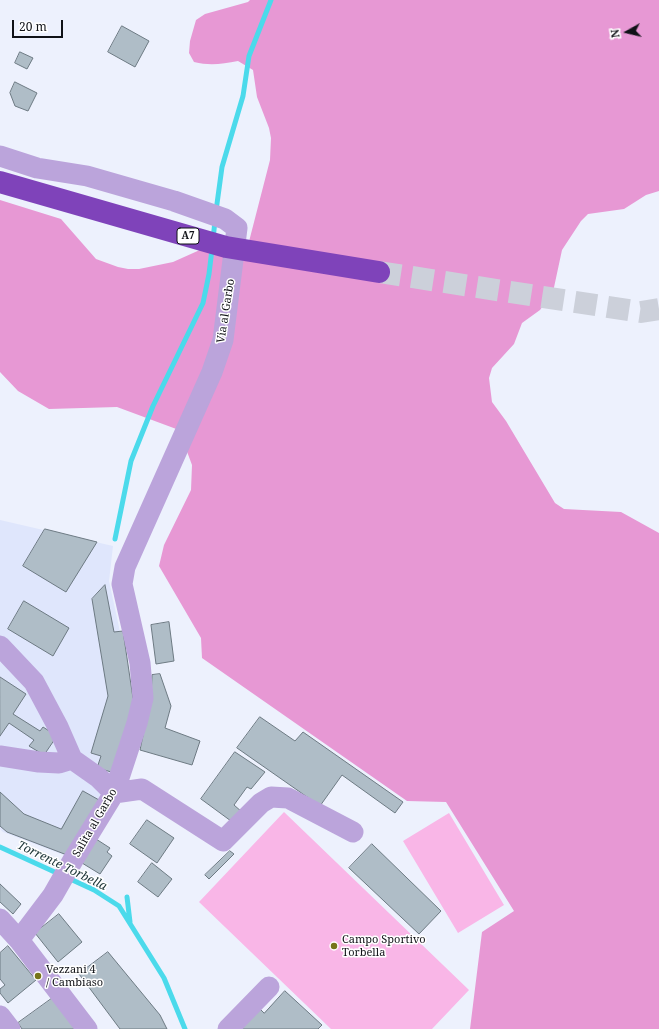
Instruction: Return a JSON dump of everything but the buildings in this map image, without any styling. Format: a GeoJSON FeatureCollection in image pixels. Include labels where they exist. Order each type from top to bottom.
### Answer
{"type":"FeatureCollection","features":[{"type":"Feature","properties":{"kind":"highway","name":"A7"},"geometry":{"type":"LineString","coordinates":[[0,182],[226,247],[379,272]]}},
{"type":"Feature","properties":{"kind":"street","name":"Via al Garbo"},"geometry":{"type":"LineString","coordinates":[[0,156],[37,168],[87,176],[174,201],[225,218],[237,228],[223,340],[212,372],[125,567],[122,584],[136,646]]}},
{"type":"Feature","properties":{"kind":"street"},"geometry":{"type":"LineString","coordinates":[[0,646],[34,682],[58,727],[72,759],[99,778],[114,793],[142,789],[223,841],[260,803],[272,797],[288,798],[353,832]]}},
{"type":"Feature","properties":{"kind":"street","name":"Salita al Garbo"},"geometry":{"type":"LineString","coordinates":[[7,931],[53,895],[114,793],[137,723],[143,698],[140,663],[136,646]]}},
{"type":"Feature","properties":{"kind":"street"},"geometry":{"type":"LineString","coordinates":[[0,756],[38,762],[59,763],[72,759]]}},
{"type":"Feature","properties":{"kind":"street"},"geometry":{"type":"LineString","coordinates":[[7,931],[88,1029]]}},
{"type":"Feature","properties":{"kind":"street"},"geometry":{"type":"LineString","coordinates":[[228,1029],[269,987]]}},
{"type":"Feature","properties":{"kind":"street"},"geometry":{"type":"LineString","coordinates":[[0,1016],[10,1029]]}},
{"type":"Feature","properties":{"kind":"shaded area"},"geometry":{"type":"Polygon","coordinates":[[[250,0],[659,0],[659,191],[646,195],[624,209],[588,214],[581,221],[562,250],[553,292],[540,310],[522,323],[514,344],[492,368],[489,378],[492,402],[506,421],[555,503],[564,509],[621,512],[659,533],[659,1029],[470,1029],[482,932],[514,911],[446,802],[407,801],[202,658],[201,638],[159,566],[164,545],[191,490],[192,465],[179,430],[117,407],[49,409],[18,391],[0,372],[0,200],[61,219],[96,259],[118,267],[139,269],[173,262],[202,249],[244,261],[270,160],[271,138],[269,128],[257,97],[253,70],[238,61],[216,64],[194,62],[189,53],[190,41],[196,20],[205,14],[248,2],[250,0]]]}},
{"type":"Feature","properties":{"kind":"shaded area"},"geometry":{"type":"Polygon","coordinates":[[[0,520],[113,546],[109,581],[119,627],[130,705],[109,787],[69,857],[3,832],[0,829],[0,520]]]}},
{"type":"Feature","properties":{"kind":"shaded area","name":"Campo Sportivo Torbella"},"geometry":{"type":"Polygon","coordinates":[[[284,812],[469,990],[432,1029],[331,1029],[199,902],[284,812]]]}},
{"type":"Feature","properties":{"kind":"shaded area"},"geometry":{"type":"Polygon","coordinates":[[[449,813],[504,905],[458,933],[403,841],[449,813]]]}},
{"type":"Feature","properties":{"kind":"waterway"},"geometry":{"type":"LineString","coordinates":[[216,211],[222,167],[243,96],[249,56],[271,0]]}},
{"type":"Feature","properties":{"kind":"waterway"},"geometry":{"type":"LineString","coordinates":[[213,239],[215,221]]}},
{"type":"Feature","properties":{"kind":"waterway"},"geometry":{"type":"LineString","coordinates":[[115,539],[131,461],[153,406],[203,303],[212,249]]}},
{"type":"Feature","properties":{"kind":"waterway","name":"Torrente Torbella"},"geometry":{"type":"LineString","coordinates":[[0,847],[59,874]]}},
{"type":"Feature","properties":{"kind":"waterway","name":"Torrente Torbella"},"geometry":{"type":"LineString","coordinates":[[68,878],[94,890],[119,906],[164,978],[185,1029]]}},
{"type":"Feature","properties":{"kind":"waterway"},"geometry":{"type":"LineString","coordinates":[[127,897],[130,922]]}},
{"type":"Feature","properties":{"kind":"tunnel"},"geometry":{"type":"LineString","coordinates":[[379,272],[641,312],[659,309]]}},
{"type":"Feature","properties":{"kind":"place","name":"Campo Sportivo Torbella"},"geometry":{"type":"Point","coordinates":[334,946]}},
{"type":"Feature","properties":{"kind":"place","name":"Vezzani 4 / Cambiaso"},"geometry":{"type":"Point","coordinates":[38,976]}}]}
